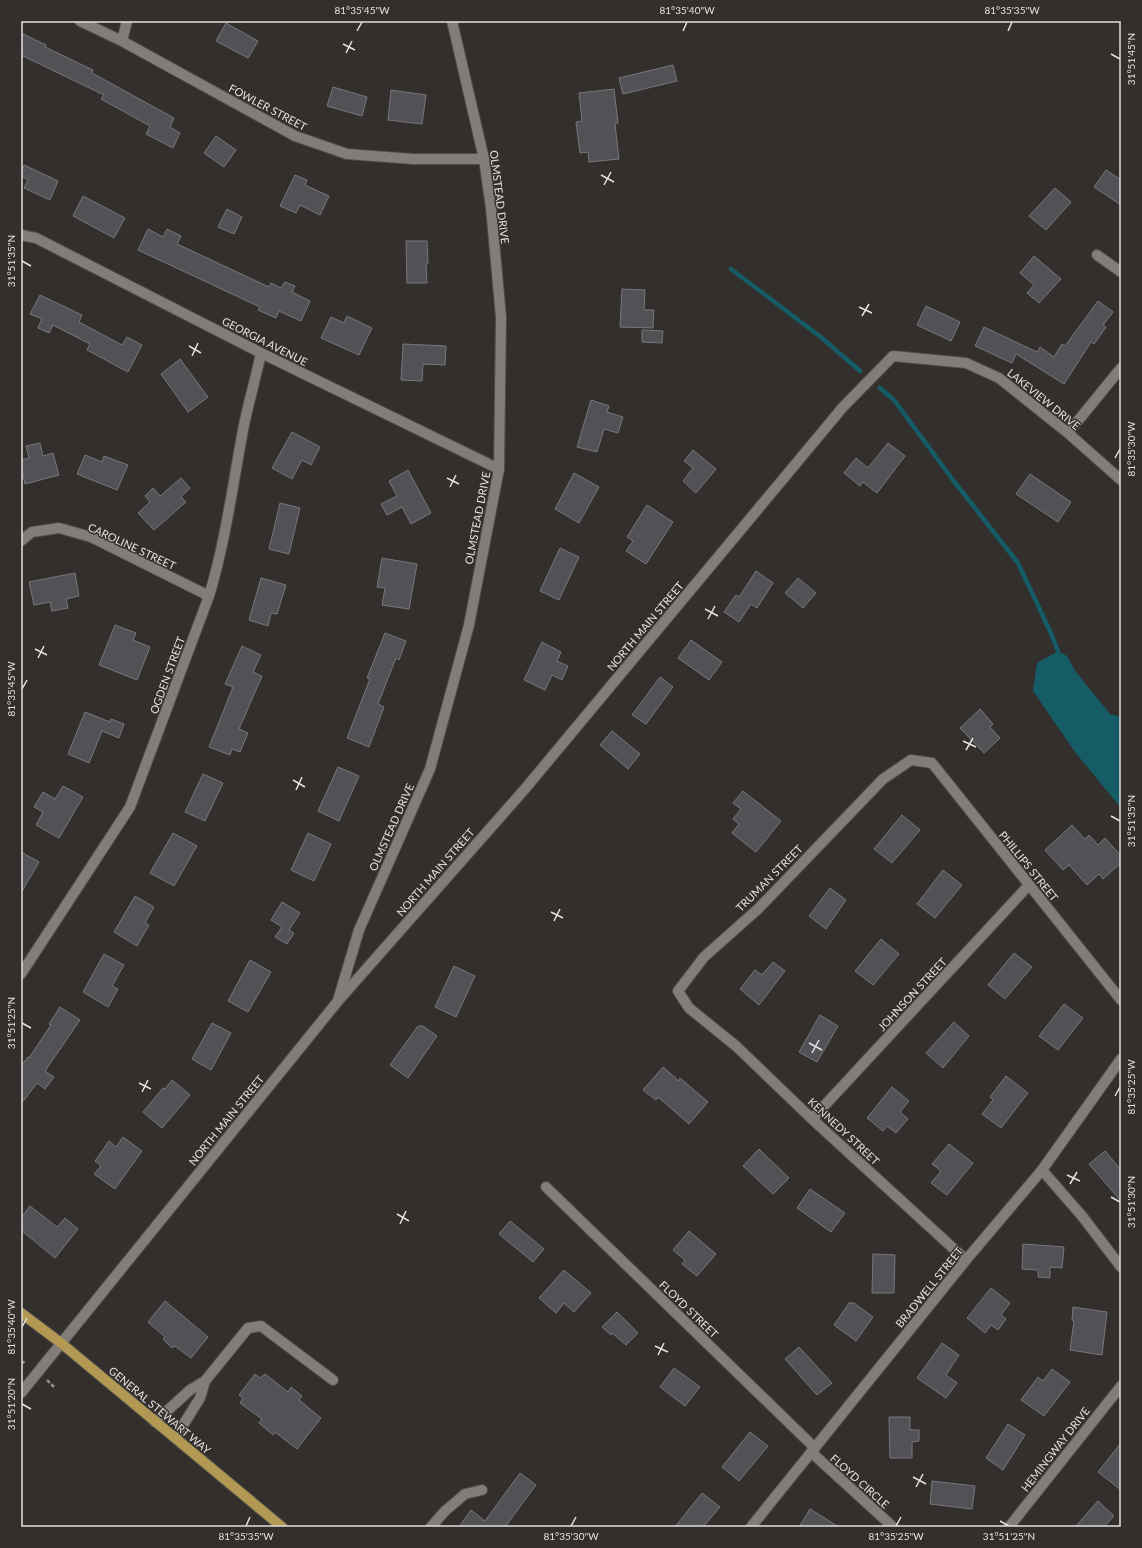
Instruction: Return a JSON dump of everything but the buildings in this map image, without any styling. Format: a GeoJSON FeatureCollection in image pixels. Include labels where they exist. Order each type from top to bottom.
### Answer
{"type":"FeatureCollection","features":[{"type":"Feature","properties":{"kind":"main road","name":"GENERAL STEWART WAY"},"geometry":{"type":"LineString","coordinates":[[21,1313],[61,1343],[282,1527]]}},
{"type":"Feature","properties":{"kind":"street","name":"FOWLER STREET"},"geometry":{"type":"LineString","coordinates":[[80,21],[122,41],[295,136],[347,154],[412,159],[484,159]]}},
{"type":"Feature","properties":{"kind":"street"},"geometry":{"type":"LineString","coordinates":[[122,41],[127,21]]}},
{"type":"Feature","properties":{"kind":"street","name":"OLMSTEAD DRIVE"},"geometry":{"type":"LineString","coordinates":[[338,1000],[359,930],[430,768],[469,625],[499,469],[500,317],[491,208],[484,159],[452,21]]}},
{"type":"Feature","properties":{"kind":"street","name":"GEORGIA AVENUE"},"geometry":{"type":"LineString","coordinates":[[21,235],[36,238],[261,353],[499,469]]}},
{"type":"Feature","properties":{"kind":"street"},"geometry":{"type":"LineString","coordinates":[[1097,255],[1121,272]]}},
{"type":"Feature","properties":{"kind":"street","name":"OGDEN STREET"},"geometry":{"type":"LineString","coordinates":[[22,971],[130,807],[209,596],[219,557],[244,425],[261,353]]}},
{"type":"Feature","properties":{"kind":"street","name":"LAKEVIEW DRIVE"},"geometry":{"type":"LineString","coordinates":[[875,374],[893,356],[966,363],[999,378],[1068,434],[1121,480]]}},
{"type":"Feature","properties":{"kind":"street"},"geometry":{"type":"LineString","coordinates":[[1068,434],[1121,368]]}},
{"type":"Feature","properties":{"kind":"street","name":"NORTH MAIN STREET"},"geometry":{"type":"LineString","coordinates":[[21,1393],[338,1000],[524,790],[838,413],[875,374]]}},
{"type":"Feature","properties":{"kind":"street","name":"CAROLINE STREET"},"geometry":{"type":"LineString","coordinates":[[21,541],[32,532],[59,528],[84,535],[209,596]]}},
{"type":"Feature","properties":{"kind":"street","name":"PHILLIPS STREET"},"geometry":{"type":"LineString","coordinates":[[911,760],[932,763],[1121,1000]]}},
{"type":"Feature","properties":{"kind":"street","name":"TRUMAN STREET"},"geometry":{"type":"LineString","coordinates":[[704,1021],[689,1008],[678,991],[704,957],[758,909],[883,779],[911,760]]}},
{"type":"Feature","properties":{"kind":"street","name":"JOHNSON STREET"},"geometry":{"type":"LineString","coordinates":[[812,1119],[1029,885]]}},
{"type":"Feature","properties":{"kind":"street","name":"KENNEDY STREET"},"geometry":{"type":"LineString","coordinates":[[704,1021],[736,1046],[812,1119],[966,1260]]}},
{"type":"Feature","properties":{"kind":"street","name":"BRADWELL STREET"},"geometry":{"type":"LineString","coordinates":[[751,1527],[966,1260],[1042,1170],[1121,1060]]}},
{"type":"Feature","properties":{"kind":"street"},"geometry":{"type":"LineString","coordinates":[[1042,1170],[1082,1216],[1121,1267]]}},
{"type":"Feature","properties":{"kind":"street","name":"FLOYD STREET"},"geometry":{"type":"LineString","coordinates":[[546,1187],[813,1450]]}},
{"type":"Feature","properties":{"kind":"street"},"geometry":{"type":"LineString","coordinates":[[155,1422],[190,1390],[205,1381],[248,1328],[261,1326],[333,1380]]}},
{"type":"Feature","properties":{"kind":"street"},"geometry":{"type":"LineString","coordinates":[[175,1438],[200,1398],[205,1381]]}},
{"type":"Feature","properties":{"kind":"street","name":"HEMINGWAY DRIVE"},"geometry":{"type":"LineString","coordinates":[[1009,1527],[1121,1386]]}},
{"type":"Feature","properties":{"kind":"street","name":"FLOYD CIRCLE"},"geometry":{"type":"LineString","coordinates":[[813,1450],[893,1527]]}},
{"type":"Feature","properties":{"kind":"street"},"geometry":{"type":"LineString","coordinates":[[431,1527],[445,1511],[465,1494],[482,1490]]}},
{"type":"Feature","properties":{"kind":"path"},"geometry":{"type":"LineString","coordinates":[[21,1361],[25,1364]]}},
{"type":"Feature","properties":{"kind":"path"},"geometry":{"type":"LineString","coordinates":[[48,1380],[54,1387]]}},
{"type":"Feature","properties":{"kind":"water"},"geometry":{"type":"Polygon","coordinates":[[[1058,651],[1067,656],[1076,672],[1110,714],[1121,717],[1121,808],[1075,752],[1033,691],[1037,663],[1058,651]]]}},
{"type":"Feature","properties":{"kind":"waterway"},"geometry":{"type":"LineString","coordinates":[[731,269],[822,338],[860,371]]}},
{"type":"Feature","properties":{"kind":"waterway"},"geometry":{"type":"LineString","coordinates":[[880,388],[894,400],[953,480],[1018,563],[1058,651]]}}]}
